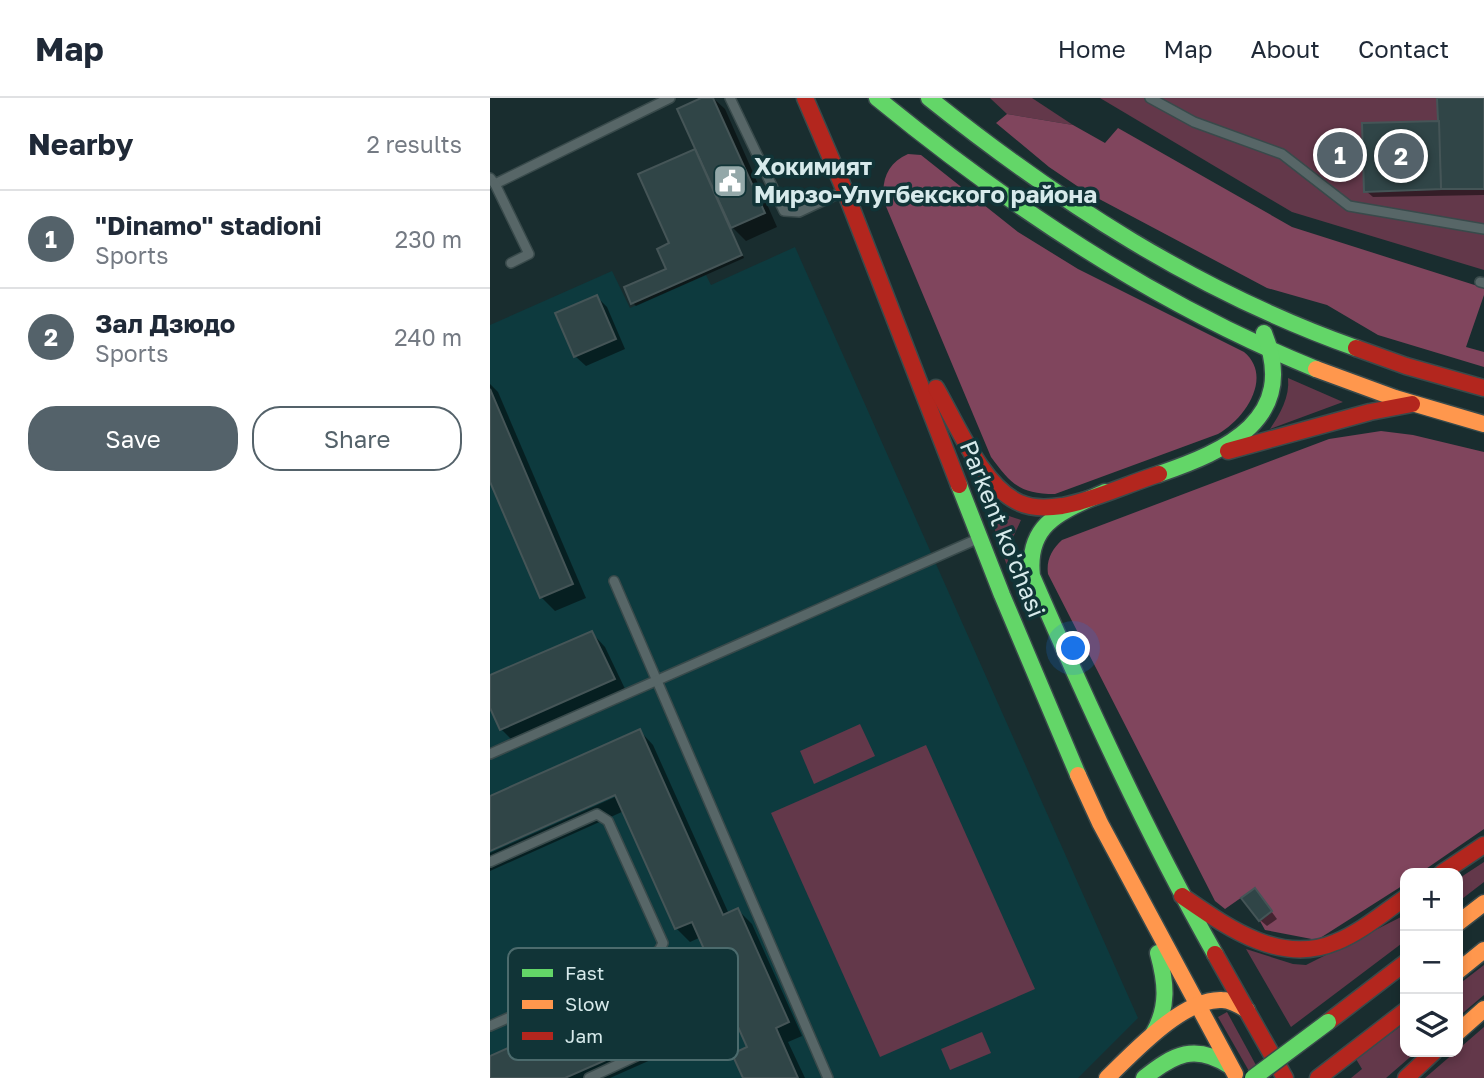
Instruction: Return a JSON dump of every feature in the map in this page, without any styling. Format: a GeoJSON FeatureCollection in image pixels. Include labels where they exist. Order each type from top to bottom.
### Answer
{"type":"FeatureCollection","features":[{"type":"Feature","properties":{"kind":"main road","name":"Parkent ko'chasi"},"geometry":{"type":"LineString","coordinates":[[805,98],[845,191],[980,538],[1071,760],[1147,913],[1234,1072]]}},
{"type":"Feature","properties":{"kind":"main road"},"geometry":{"type":"LineString","coordinates":[[877,98],[960,164],[1051,228],[1178,301],[1270,348],[1354,384],[1484,424]]}},
{"type":"Feature","properties":{"kind":"main road"},"geometry":{"type":"LineString","coordinates":[[929,98],[979,140],[1060,199],[1125,240],[1239,301],[1370,354],[1484,388]]}},
{"type":"Feature","properties":{"kind":"main road"},"geometry":{"type":"LineString","coordinates":[[1208,456],[1241,438],[1262,414],[1271,386],[1270,348],[1258,323],[1239,301]]}},
{"type":"Feature","properties":{"kind":"main road"},"geometry":{"type":"LineString","coordinates":[[893,314],[981,464],[1006,495],[1023,505],[1044,509],[1105,492],[1208,456],[1370,412],[1414,404]]}},
{"type":"Feature","properties":{"kind":"main road","name":"Parkent ko'chasi"},"geometry":{"type":"LineString","coordinates":[[1105,492],[1062,513],[1038,532],[1030,552],[1034,583],[1104,740],[1182,896],[1285,1078]]}},
{"type":"Feature","properties":{"kind":"main road"},"geometry":{"type":"LineString","coordinates":[[1450,868],[1484,845]]}},
{"type":"Feature","properties":{"kind":"main road"},"geometry":{"type":"LineString","coordinates":[[1182,896],[1228,927],[1272,946],[1293,950],[1325,947],[1344,939],[1400,901]]}},
{"type":"Feature","properties":{"kind":"main road"},"geometry":{"type":"LineString","coordinates":[[1463,919],[1484,904]]}},
{"type":"Feature","properties":{"kind":"main road"},"geometry":{"type":"LineString","coordinates":[[1147,913],[1167,1001],[1164,1017],[1153,1034]]}},
{"type":"Feature","properties":{"kind":"main road"},"geometry":{"type":"LineString","coordinates":[[1463,967],[1484,950]]}},
{"type":"Feature","properties":{"kind":"main road"},"geometry":{"type":"LineString","coordinates":[[1253,1078],[1400,967]]}},
{"type":"Feature","properties":{"kind":"main road"},"geometry":{"type":"LineString","coordinates":[[1107,1078],[1153,1034],[1197,1006],[1222,1000],[1247,1010]]}},
{"type":"Feature","properties":{"kind":"main road"},"geometry":{"type":"LineString","coordinates":[[1463,1028],[1484,1009]]}},
{"type":"Feature","properties":{"kind":"main road"},"geometry":{"type":"LineString","coordinates":[[1318,1078],[1400,1015]]}},
{"type":"Feature","properties":{"kind":"main road"},"geometry":{"type":"LineString","coordinates":[[1144,1078],[1171,1058],[1192,1052],[1212,1054],[1234,1072]]}},
{"type":"Feature","properties":{"kind":"main road"},"geometry":{"type":"LineString","coordinates":[[1406,1078],[1429,1057]]}},
{"type":"Feature","properties":{"kind":"lane"},"geometry":{"type":"LineString","coordinates":[[511,263],[529,254],[492,181],[670,98]]}},
{"type":"Feature","properties":{"kind":"lane"},"geometry":{"type":"LineString","coordinates":[[730,98],[784,211],[799,212],[845,191]]}},
{"type":"Feature","properties":{"kind":"lane"},"geometry":{"type":"LineString","coordinates":[[1150,98],[1194,121],[1282,154],[1349,206],[1484,229]]}},
{"type":"Feature","properties":{"kind":"lane"},"geometry":{"type":"LineString","coordinates":[[490,754],[980,538]]}},
{"type":"Feature","properties":{"kind":"lane"},"geometry":{"type":"LineString","coordinates":[[614,581],[828,1078]]}},
{"type":"Feature","properties":{"kind":"lane"},"geometry":{"type":"LineString","coordinates":[[490,862],[597,814],[608,821],[663,943],[660,948]]}},
{"type":"Feature","properties":{"kind":"lane"},"geometry":{"type":"LineString","coordinates":[[490,1026],[508,1018]]}},
{"type":"Feature","properties":{"kind":"lane"},"geometry":{"type":"LineString","coordinates":[[589,1078],[628,1060]]}},
{"type":"Feature","properties":{"kind":"shaded area"},"geometry":{"type":"Polygon","coordinates":[[[990,98],[1032,98],[1073,125],[1007,114],[990,98]]]}},
{"type":"Feature","properties":{"kind":"shaded area"},"geometry":{"type":"Polygon","coordinates":[[[1100,98],[1484,98],[1484,270],[1292,212],[1100,98]]]}},
{"type":"Feature","properties":{"kind":"shaded area"},"geometry":{"type":"Polygon","coordinates":[[[1007,114],[1073,125],[1105,143],[1118,128],[1292,227],[1484,288],[1466,347],[1484,352],[1484,367],[1378,335],[1327,305],[1267,288],[1086,192],[1049,167],[996,123],[1007,114]]]}},
{"type":"Feature","properties":{"kind":"shaded area"},"geometry":{"type":"Polygon","coordinates":[[[908,154],[921,155],[1018,232],[1078,269],[1244,352],[1253,362],[1256,373],[1256,385],[1246,408],[1218,434],[1055,494],[1033,492],[1017,486],[991,457],[885,204],[887,174],[895,163],[908,154]]]}},
{"type":"Feature","properties":{"kind":"shaded area"},"geometry":{"type":"Polygon","coordinates":[[[795,247],[1138,1018],[1078,1078],[490,1078],[490,325],[612,271],[630,308],[706,275],[711,285],[795,247]]]}},
{"type":"Feature","properties":{"kind":"shaded area"},"geometry":{"type":"Polygon","coordinates":[[[1288,378],[1343,402],[1270,429],[1286,399],[1288,378]]]}},
{"type":"Feature","properties":{"kind":"shaded area"},"geometry":{"type":"Polygon","coordinates":[[[1381,431],[1413,435],[1484,452],[1484,829],[1427,868],[1400,868],[1400,887],[1317,940],[1265,930],[1260,921],[1272,911],[1255,888],[1225,909],[1215,901],[1048,574],[1048,564],[1053,551],[1062,540],[1329,439],[1381,431]]]}},
{"type":"Feature","properties":{"kind":"shaded area"},"geometry":{"type":"Polygon","coordinates":[[[983,494],[997,512],[1021,520],[1011,542],[1007,566],[983,494]]]}},
{"type":"Feature","properties":{"kind":"shaded area"},"geometry":{"type":"Polygon","coordinates":[[[860,724],[875,756],[814,784],[800,751],[860,724]]]}},
{"type":"Feature","properties":{"kind":"shaded area"},"geometry":{"type":"Polygon","coordinates":[[[926,745],[1035,989],[880,1057],[771,813],[926,745]]]}},
{"type":"Feature","properties":{"kind":"shaded area"},"geometry":{"type":"Polygon","coordinates":[[[1484,862],[1484,882],[1463,898],[1463,876],[1484,862]]]}},
{"type":"Feature","properties":{"kind":"shaded area"},"geometry":{"type":"Polygon","coordinates":[[[1400,918],[1400,945],[1291,1027],[1246,949],[1293,964],[1306,965],[1400,918]]]}},
{"type":"Feature","properties":{"kind":"shaded area"},"geometry":{"type":"Polygon","coordinates":[[[1484,965],[1484,995],[1463,1013],[1463,994],[1463,981],[1484,965]]]}},
{"type":"Feature","properties":{"kind":"shaded area"},"geometry":{"type":"Polygon","coordinates":[[[1227,1012],[1263,1078],[1253,1078],[1218,1017],[1227,1012]]]}},
{"type":"Feature","properties":{"kind":"shaded area"},"geometry":{"type":"Polygon","coordinates":[[[1400,1027],[1400,1057],[1410,1057],[1386,1078],[1351,1078],[1362,1069],[1356,1059],[1400,1027]]]}},
{"type":"Feature","properties":{"kind":"shaded area"},"geometry":{"type":"Polygon","coordinates":[[[1484,1027],[1484,1078],[1425,1078],[1449,1057],[1463,1057],[1463,1045],[1484,1027]]]}},
{"type":"Feature","properties":{"kind":"shaded area"},"geometry":{"type":"Polygon","coordinates":[[[982,1032],[991,1053],[950,1070],[941,1049],[982,1032]]]}},
{"type":"Feature","properties":{"kind":"building","name":"Хокимият Мирзо-Улугбекского района"},"geometry":{"type":"Polygon","coordinates":[[[701,98],[713,98],[765,213],[731,228],[677,109],[701,98]]]}},
{"type":"Feature","properties":{"kind":"building"},"geometry":{"type":"Polygon","coordinates":[[[1437,98],[1484,98],[1484,189],[1441,189],[1437,98]]]}},
{"type":"Feature","properties":{"kind":"building"},"geometry":{"type":"Polygon","coordinates":[[[1439,121],[1441,189],[1364,192],[1362,123],[1439,121]]]}},
{"type":"Feature","properties":{"kind":"building"},"geometry":{"type":"Polygon","coordinates":[[[695,149],[742,255],[631,304],[624,287],[666,269],[657,249],[669,243],[638,174],[695,149]]]}},
{"type":"Feature","properties":{"kind":"building"},"geometry":{"type":"Polygon","coordinates":[[[597,295],[616,339],[574,357],[555,313],[597,295]]]}},
{"type":"Feature","properties":{"kind":"building"},"geometry":{"type":"Polygon","coordinates":[[[490,389],[573,584],[540,598],[490,482],[490,389]]]}},
{"type":"Feature","properties":{"kind":"building"},"geometry":{"type":"Polygon","coordinates":[[[592,631],[615,679],[500,730],[490,708],[490,675],[592,631]]]}},
{"type":"Feature","properties":{"kind":"building"},"geometry":{"type":"Polygon","coordinates":[[[640,729],[723,915],[738,908],[789,1022],[776,1028],[798,1078],[743,1078],[735,1060],[738,1060],[738,1051],[747,1047],[738,1027],[738,948],[704,948],[692,922],[675,929],[615,795],[490,851],[490,796],[640,729]]]}},
{"type":"Feature","properties":{"kind":"building"},"geometry":{"type":"Polygon","coordinates":[[[1255,888],[1272,911],[1259,921],[1241,898],[1255,888]]]}},
{"type":"Feature","properties":{"kind":"building"},"geometry":{"type":"Polygon","coordinates":[[[508,1048],[508,1060],[606,1060],[565,1078],[490,1078],[490,1056],[508,1048]]]}},
{"type":"Feature","properties":{"kind":"traffic: fast"},"geometry":{"type":"LineString","coordinates":[[877,98],[979,177],[1086,250],[1198,315],[1316,369]]}},
{"type":"Feature","properties":{"kind":"traffic: fast"},"geometry":{"type":"LineString","coordinates":[[929,98],[1028,173],[1132,241],[1241,300],[1356,348]]}},
{"type":"Feature","properties":{"kind":"traffic: fast"},"geometry":{"type":"LineString","coordinates":[[1159,474],[1231,442],[1250,427],[1264,409],[1272,388],[1272,363],[1264,333]]}},
{"type":"Feature","properties":{"kind":"traffic: fast"},"geometry":{"type":"LineString","coordinates":[[959,485],[1078,775]]}},
{"type":"Feature","properties":{"kind":"traffic: fast"},"geometry":{"type":"LineString","coordinates":[[1105,492],[1062,513],[1041,531],[1035,543],[1032,576],[1119,768],[1165,862],[1215,954]]}},
{"type":"Feature","properties":{"kind":"traffic: fast"},"geometry":{"type":"LineString","coordinates":[[1153,1034],[1164,1004],[1163,974],[1158,953]]}},
{"type":"Feature","properties":{"kind":"traffic: fast"},"geometry":{"type":"LineString","coordinates":[[1253,1078],[1328,1022]]}},
{"type":"Feature","properties":{"kind":"traffic: fast"},"geometry":{"type":"LineString","coordinates":[[1144,1078],[1165,1063],[1185,1054],[1206,1055],[1230,1066]]}},
{"type":"Feature","properties":{"kind":"traffic: slow"},"geometry":{"type":"LineString","coordinates":[[1316,369],[1395,398],[1484,424]]}},
{"type":"Feature","properties":{"kind":"traffic: slow"},"geometry":{"type":"LineString","coordinates":[[1078,775],[1100,823],[1235,1074]]}},
{"type":"Feature","properties":{"kind":"traffic: slow"},"geometry":{"type":"LineString","coordinates":[[1463,919],[1484,903]]}},
{"type":"Feature","properties":{"kind":"traffic: slow"},"geometry":{"type":"LineString","coordinates":[[1463,967],[1484,950]]}},
{"type":"Feature","properties":{"kind":"traffic: slow"},"geometry":{"type":"LineString","coordinates":[[1107,1078],[1160,1029],[1191,1008],[1222,1000],[1247,1010]]}},
{"type":"Feature","properties":{"kind":"traffic: slow"},"geometry":{"type":"LineString","coordinates":[[1463,1028],[1484,1009]]}},
{"type":"Feature","properties":{"kind":"traffic: jam"},"geometry":{"type":"LineString","coordinates":[[805,98],[845,191],[959,485]]}},
{"type":"Feature","properties":{"kind":"traffic: jam"},"geometry":{"type":"LineString","coordinates":[[1356,348],[1406,366],[1484,388]]}},
{"type":"Feature","properties":{"kind":"traffic: jam"},"geometry":{"type":"LineString","coordinates":[[936,388],[982,469],[1006,495],[1025,505],[1046,508],[1062,506],[1159,474]]}},
{"type":"Feature","properties":{"kind":"traffic: jam"},"geometry":{"type":"LineString","coordinates":[[1228,451],[1370,412],[1412,404]]}},
{"type":"Feature","properties":{"kind":"traffic: jam"},"geometry":{"type":"LineString","coordinates":[[1450,868],[1484,845]]}},
{"type":"Feature","properties":{"kind":"traffic: jam"},"geometry":{"type":"LineString","coordinates":[[1182,896],[1217,920],[1255,940],[1295,949],[1315,948],[1345,938],[1400,902]]}},
{"type":"Feature","properties":{"kind":"traffic: jam"},"geometry":{"type":"LineString","coordinates":[[1215,954],[1285,1078]]}},
{"type":"Feature","properties":{"kind":"traffic: jam"},"geometry":{"type":"LineString","coordinates":[[1328,1022],[1400,967]]}},
{"type":"Feature","properties":{"kind":"traffic: jam"},"geometry":{"type":"LineString","coordinates":[[1318,1078],[1400,1015]]}},
{"type":"Feature","properties":{"kind":"traffic: jam"},"geometry":{"type":"LineString","coordinates":[[1406,1078],[1429,1057]]}},
{"type":"Feature","properties":{"kind":"place","name":"\"Dinamo\" stadioni"},"geometry":{"type":"Point","coordinates":[1340,155]}},
{"type":"Feature","properties":{"kind":"place","name":"Зал Дзюдо"},"geometry":{"type":"Point","coordinates":[1401,156]}},
{"type":"Feature","properties":{"kind":"place","name":"Хокимият Мирзо-Улугбекского района"},"geometry":{"type":"Point","coordinates":[730,181]}}]}
